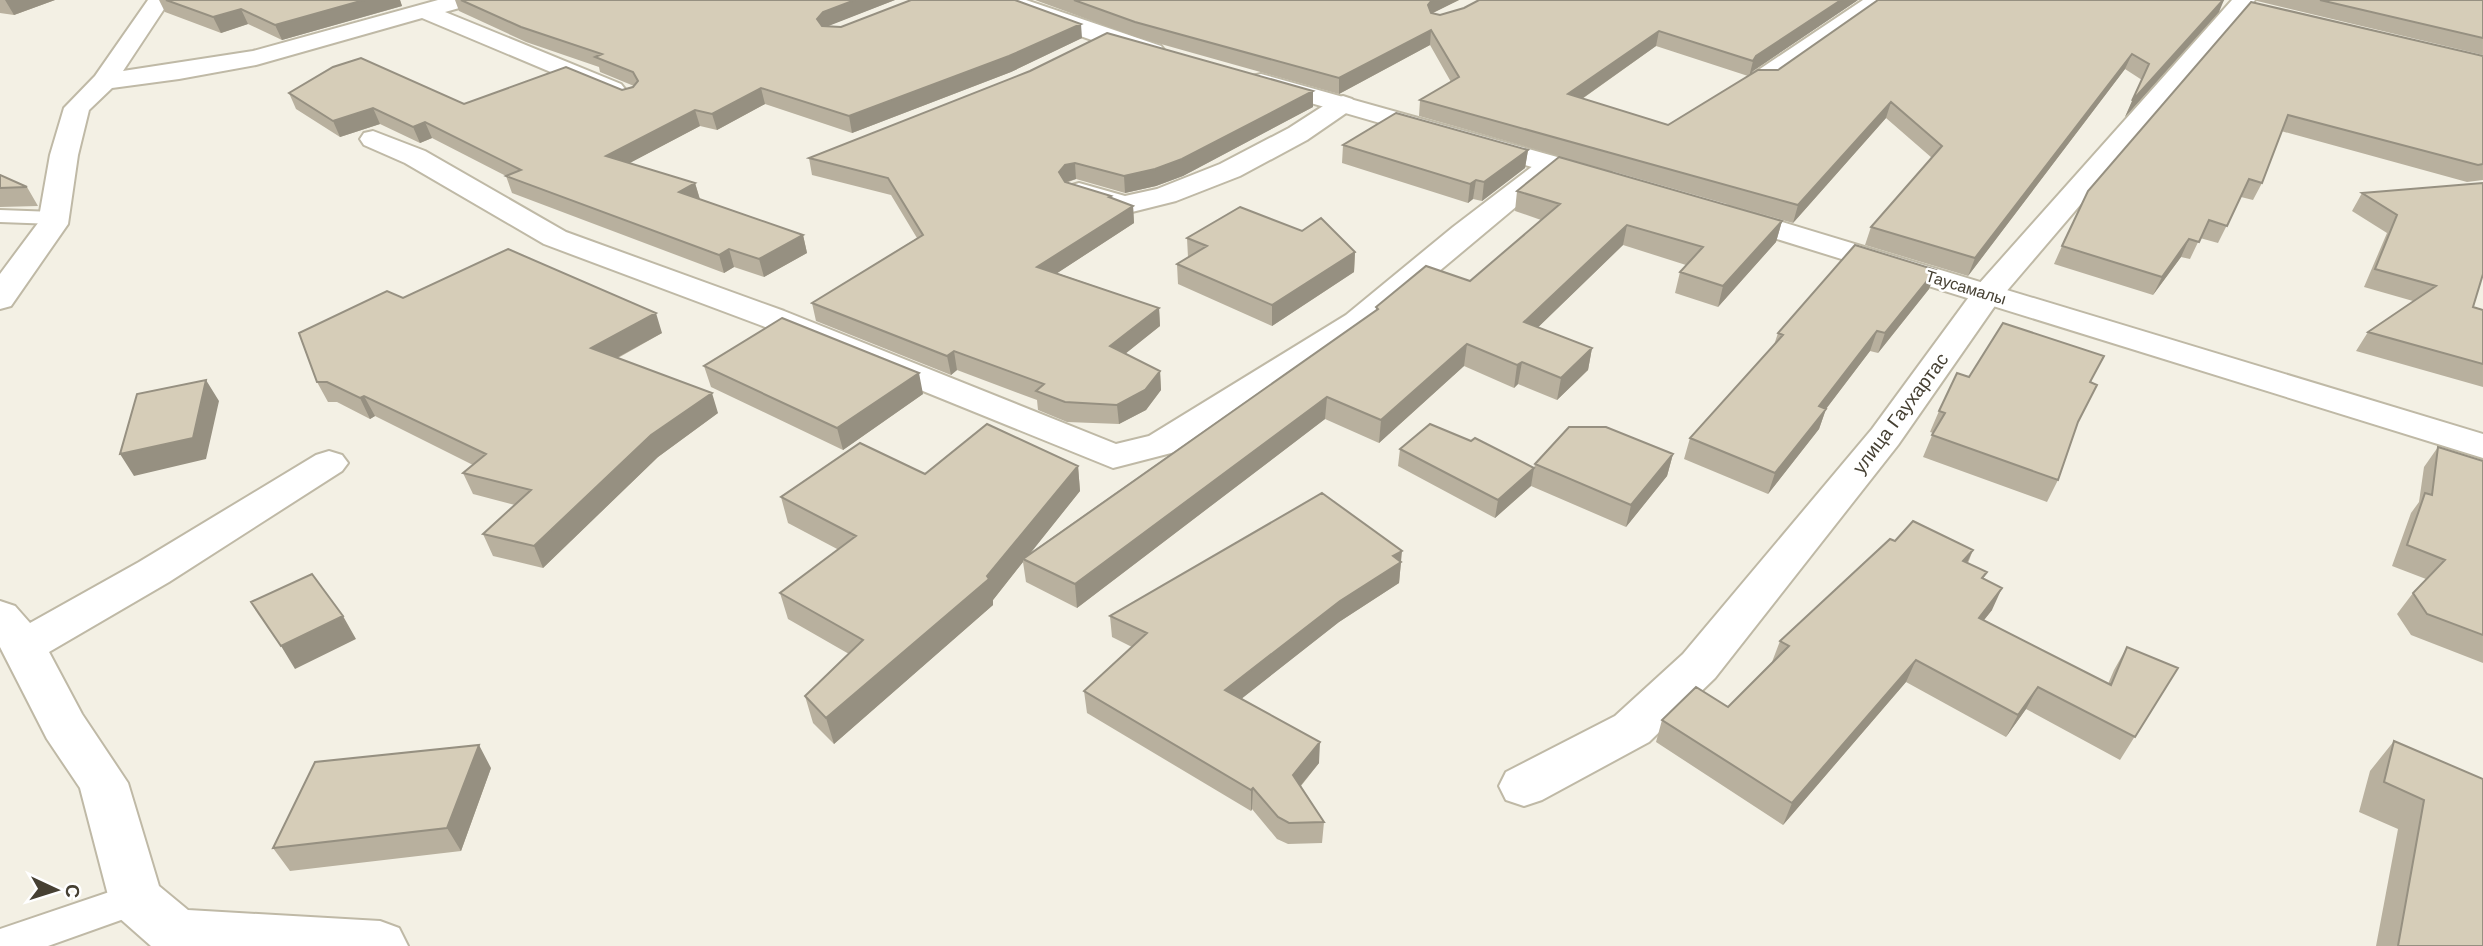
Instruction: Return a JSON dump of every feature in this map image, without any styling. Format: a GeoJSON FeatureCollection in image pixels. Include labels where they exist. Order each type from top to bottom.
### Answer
{"type":"FeatureCollection","features":[{"type":"Feature","properties":{"kind":"street"},"geometry":{"type":"LineString","coordinates":[[0,299],[22,264],[53,224],[64,155],[77,108],[104,81],[159,0]]}},
{"type":"Feature","properties":{"kind":"street"},"geometry":{"type":"LineString","coordinates":[[104,81],[179,72],[256,58],[462,0]]}},
{"type":"Feature","properties":{"kind":"street"},"geometry":{"type":"LineString","coordinates":[[1006,0],[1094,43],[1178,58]]}},
{"type":"Feature","properties":{"kind":"street"},"geometry":{"type":"LineString","coordinates":[[1763,78],[1841,23],[1879,0]]}},
{"type":"Feature","properties":{"kind":"street","name":"улица Гаухартас"},"geometry":{"type":"LineString","coordinates":[[1524,786],[1632,729],[1699,666],[1885,437],[1988,293],[2242,5]]}},
{"type":"Feature","properties":{"kind":"street"},"geometry":{"type":"LineString","coordinates":[[424,11],[628,95]]}},
{"type":"Feature","properties":{"kind":"street"},"geometry":{"type":"LineString","coordinates":[[1229,72],[1632,187]]}},
{"type":"Feature","properties":{"kind":"street"},"geometry":{"type":"LineString","coordinates":[[1077,191],[1124,205],[1166,195],[1241,164],[1298,134],[1343,104]]}},
{"type":"Feature","properties":{"kind":"street"},"geometry":{"type":"LineString","coordinates":[[373,139],[415,157],[555,238],[772,318],[1113,456],[1162,444],[1358,322],[1464,233],[1552,165]]}},
{"type":"Feature","properties":{"kind":"street","name":"Таусамалы"},"geometry":{"type":"LineString","coordinates":[[1698,206],[2483,446]]}},
{"type":"Feature","properties":{"kind":"street"},"geometry":{"type":"LineString","coordinates":[[329,463],[154,572],[12,632],[64,726],[103,783],[136,899],[170,929],[195,942],[362,945]]}},
{"type":"Feature","properties":{"kind":"lane"},"geometry":{"type":"LineString","coordinates":[[0,216],[54,218]]}},
{"type":"Feature","properties":{"kind":"lane"},"geometry":{"type":"LineString","coordinates":[[0,946],[136,899]]}},
{"type":"Feature","properties":{"kind":"building"},"geometry":{"type":"Polygon","coordinates":[[[166,0],[364,0],[275,25],[241,9],[213,17],[166,0]]]}},
{"type":"Feature","properties":{"kind":"building"},"geometry":{"type":"Polygon","coordinates":[[[461,0],[855,0],[823,12],[817,19],[822,26],[841,27],[911,0],[1015,0],[1081,24],[1009,56],[849,116],[761,88],[712,114],[695,110],[606,156],[695,183],[679,192],[803,235],[759,259],[729,249],[719,255],[506,176],[521,170],[425,122],[413,127],[373,108],[333,121],[289,93],[333,67],[361,58],[464,104],[566,67],[622,90],[633,87],[638,81],[633,72],[595,57],[602,54],[521,27],[461,0]]]}},
{"type":"Feature","properties":{"kind":"building"},"geometry":{"type":"Polygon","coordinates":[[[1074,0],[1432,0],[1428,5],[1431,13],[1440,15],[1479,0],[1841,0],[1756,56],[1753,61],[1659,31],[1568,94],[1668,125],[1758,70],[1778,70],[1878,0],[2223,0],[2132,101],[2149,64],[2132,54],[1975,258],[1871,227],[1942,146],[1891,102],[1798,205],[1420,100],[1459,77],[1431,30],[1339,78],[1135,22],[1074,0]]]}},
{"type":"Feature","properties":{"kind":"building"},"geometry":{"type":"Polygon","coordinates":[[[2320,0],[2483,0],[2483,38],[2320,0]]]}},
{"type":"Feature","properties":{"kind":"building"},"geometry":{"type":"Polygon","coordinates":[[[2251,2],[2483,56],[2483,164],[2478,165],[2288,115],[2262,183],[2249,179],[2227,226],[2209,220],[2199,242],[2189,239],[2162,277],[2062,246],[2088,191],[2251,2]]]}},
{"type":"Feature","properties":{"kind":"building"},"geometry":{"type":"Polygon","coordinates":[[[1107,33],[1313,91],[1182,159],[1155,169],[1124,176],[1075,163],[1065,165],[1059,172],[1065,182],[1111,196],[1109,197],[1133,206],[1037,267],[1159,308],[1110,346],[1160,371],[1145,390],[1117,405],[1065,402],[1036,391],[1044,384],[954,351],[947,356],[812,303],[923,235],[888,178],[809,158],[1030,71],[1107,33]]]}},
{"type":"Feature","properties":{"kind":"building"},"geometry":{"type":"Polygon","coordinates":[[[1396,113],[1528,150],[1484,182],[1476,180],[1470,184],[1343,145],[1396,113]]]}},
{"type":"Feature","properties":{"kind":"building"},"geometry":{"type":"Polygon","coordinates":[[[1559,157],[1782,221],[1723,286],[1680,272],[1703,247],[1627,225],[1524,322],[1592,348],[1561,378],[1522,362],[1517,365],[1467,344],[1381,420],[1327,397],[1075,584],[1023,559],[1378,309],[1376,307],[1426,266],[1470,281],[1560,204],[1517,191],[1559,157]]]}},
{"type":"Feature","properties":{"kind":"building"},"geometry":{"type":"Polygon","coordinates":[[[0,175],[27,187],[0,188],[0,175]]]}},
{"type":"Feature","properties":{"kind":"building"},"geometry":{"type":"Polygon","coordinates":[[[2483,183],[2483,274],[2473,307],[2483,310],[2483,364],[2368,332],[2436,286],[2375,269],[2397,215],[2362,193],[2483,183]]]}},
{"type":"Feature","properties":{"kind":"building"},"geometry":{"type":"Polygon","coordinates":[[[1240,207],[1302,231],[1321,218],[1355,252],[1272,305],[1177,264],[1207,246],[1187,238],[1240,207]]]}},
{"type":"Feature","properties":{"kind":"building"},"geometry":{"type":"Polygon","coordinates":[[[1855,245],[1936,270],[1885,333],[1877,331],[1819,406],[1826,409],[1775,473],[1690,438],[1783,335],[1778,333],[1855,245]]]}},
{"type":"Feature","properties":{"kind":"building"},"geometry":{"type":"Polygon","coordinates":[[[508,249],[656,313],[591,348],[712,393],[651,435],[534,546],[483,534],[531,490],[463,473],[486,454],[364,396],[360,398],[327,382],[317,382],[299,333],[387,291],[403,298],[508,249]]]}},
{"type":"Feature","properties":{"kind":"building"},"geometry":{"type":"Polygon","coordinates":[[[782,318],[919,373],[837,428],[704,366],[782,318]]]}},
{"type":"Feature","properties":{"kind":"building"},"geometry":{"type":"Polygon","coordinates":[[[2003,323],[2104,356],[2090,382],[2097,385],[2078,422],[2058,480],[1932,435],[1945,413],[1939,411],[1957,373],[1969,377],[2003,323]]]}},
{"type":"Feature","properties":{"kind":"building"},"geometry":{"type":"Polygon","coordinates":[[[206,380],[193,438],[120,454],[137,394],[206,380]]]}},
{"type":"Feature","properties":{"kind":"building"},"geometry":{"type":"Polygon","coordinates":[[[987,424],[1078,466],[987,576],[989,579],[826,718],[805,696],[863,640],[780,593],[856,536],[781,497],[860,443],[925,474],[987,424]]]}},
{"type":"Feature","properties":{"kind":"building"},"geometry":{"type":"Polygon","coordinates":[[[1430,424],[1471,441],[1475,438],[1534,468],[1498,500],[1400,449],[1430,424]]]}},
{"type":"Feature","properties":{"kind":"building"},"geometry":{"type":"Polygon","coordinates":[[[1569,427],[1606,427],[1673,454],[1631,505],[1535,464],[1569,427]]]}},
{"type":"Feature","properties":{"kind":"building"},"geometry":{"type":"Polygon","coordinates":[[[2438,447],[2483,461],[2483,635],[2427,614],[2413,593],[2445,560],[2407,545],[2425,493],[2432,495],[2438,447]]]}},
{"type":"Feature","properties":{"kind":"building"},"geometry":{"type":"Polygon","coordinates":[[[1322,493],[1402,551],[1393,556],[1401,562],[1340,601],[1225,690],[1320,742],[1293,775],[1324,822],[1289,823],[1278,817],[1253,788],[1251,790],[1084,691],[1147,633],[1110,616],[1322,493]]]}},
{"type":"Feature","properties":{"kind":"building"},"geometry":{"type":"Polygon","coordinates":[[[1913,521],[1973,550],[1963,561],[1987,572],[1982,578],[2002,588],[1979,618],[2111,685],[2127,647],[2178,668],[2135,737],[2038,687],[2018,715],[1916,660],[1792,803],[1662,720],[1696,687],[1728,707],[1789,646],[1780,641],[1890,539],[1895,541],[1913,521]]]}},
{"type":"Feature","properties":{"kind":"building"},"geometry":{"type":"Polygon","coordinates":[[[312,574],[343,616],[281,646],[251,602],[312,574]]]}},
{"type":"Feature","properties":{"kind":"building"},"geometry":{"type":"Polygon","coordinates":[[[2394,741],[2483,779],[2483,946],[2398,946],[2424,800],[2384,782],[2394,741]]]}},
{"type":"Feature","properties":{"kind":"building"},"geometry":{"type":"Polygon","coordinates":[[[479,745],[447,828],[273,848],[315,762],[479,745]]]}}]}
